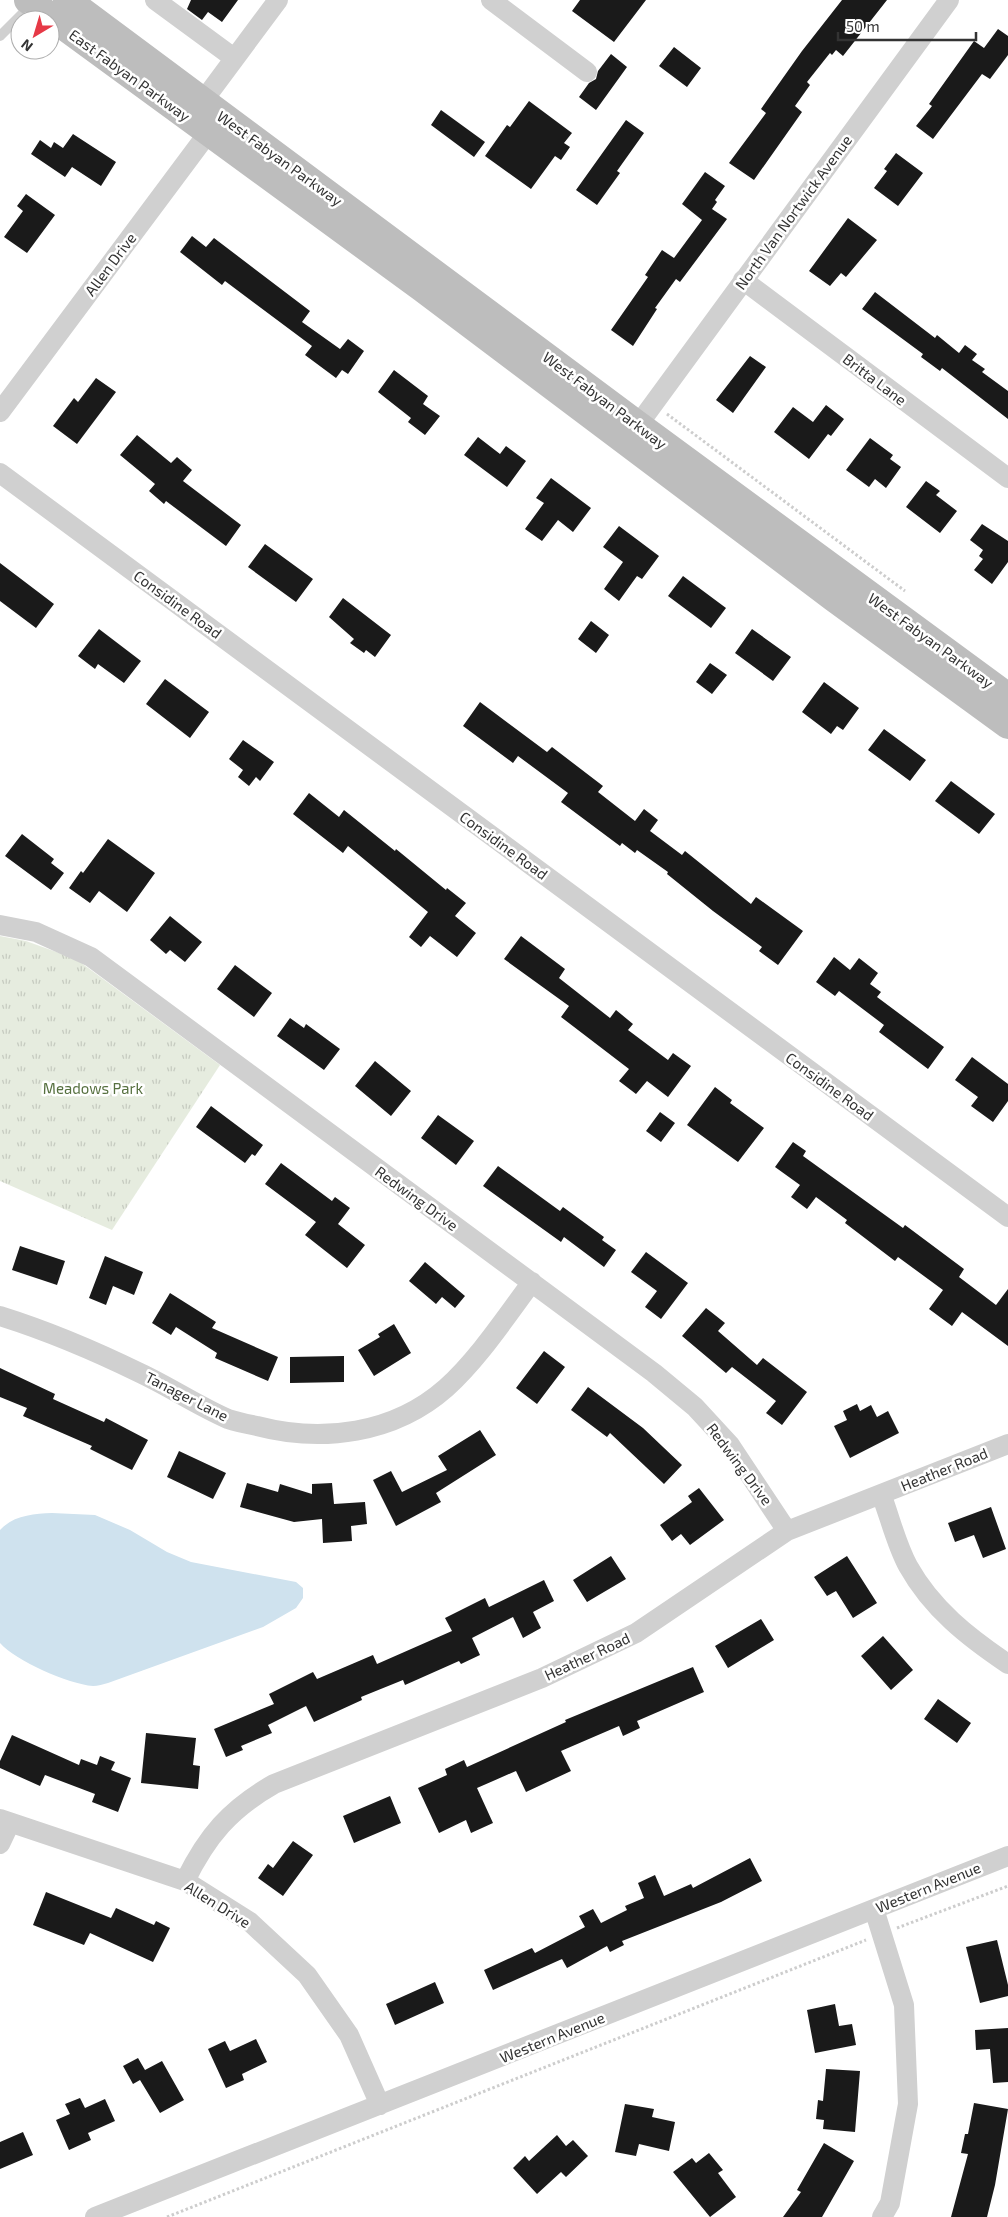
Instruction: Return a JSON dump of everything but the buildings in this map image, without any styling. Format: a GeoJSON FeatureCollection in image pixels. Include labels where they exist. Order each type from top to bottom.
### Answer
{"type":"FeatureCollection","features":[{"type":"Feature","properties":{"kind":"main road","name":"East Fabyan Parkway"},"geometry":{"type":"LineString","coordinates":[[67,0],[211,116]]}},
{"type":"Feature","properties":{"kind":"main road","name":"East Fabyan Parkway"},"geometry":{"type":"LineString","coordinates":[[30,2],[211,116]]}},
{"type":"Feature","properties":{"kind":"main road","name":"West Fabyan Parkway"},"geometry":{"type":"LineString","coordinates":[[211,116],[638,425],[1008,697]]}},
{"type":"Feature","properties":{"kind":"main road","name":"West Fabyan Parkway"},"geometry":{"type":"LineString","coordinates":[[211,116],[422,288],[834,598],[1008,725]]}},
{"type":"Feature","properties":{"kind":"street"},"geometry":{"type":"LineString","coordinates":[[155,0],[234,58]]}},
{"type":"Feature","properties":{"kind":"street","name":"Allen Drive"},"geometry":{"type":"LineString","coordinates":[[0,412],[211,116],[234,58],[278,0]]}},
{"type":"Feature","properties":{"kind":"street"},"geometry":{"type":"LineString","coordinates":[[491,0],[587,72]]}},
{"type":"Feature","properties":{"kind":"street","name":"North Van Nortwick Avenue"},"geometry":{"type":"LineString","coordinates":[[638,425],[949,0]]}},
{"type":"Feature","properties":{"kind":"street","name":"Britta Lane"},"geometry":{"type":"LineString","coordinates":[[743,280],[1008,478]]}},
{"type":"Feature","properties":{"kind":"street","name":"Considine Road"},"geometry":{"type":"LineString","coordinates":[[0,473],[1008,1217]]}},
{"type":"Feature","properties":{"kind":"street","name":"Redwing Drive"},"geometry":{"type":"LineString","coordinates":[[0,925],[36,932],[91,957],[654,1373],[695,1407],[730,1446],[787,1531]]}},
{"type":"Feature","properties":{"kind":"street","name":"Tanager Lane"},"geometry":{"type":"LineString","coordinates":[[0,1316],[25,1324],[140,1372],[228,1419],[285,1434],[325,1436],[359,1431],[391,1421],[420,1408],[446,1388],[490,1339],[532,1282]]}},
{"type":"Feature","properties":{"kind":"street","name":"Heather Road"},"geometry":{"type":"LineString","coordinates":[[185,1881],[197,1855],[212,1833],[250,1797],[274,1784],[542,1678],[636,1633],[787,1531],[1008,1444]]}},
{"type":"Feature","properties":{"kind":"street"},"geometry":{"type":"LineString","coordinates":[[881,1494],[907,1564],[927,1596],[968,1637],[1008,1664]]}},
{"type":"Feature","properties":{"kind":"street","name":"Allen Drive"},"geometry":{"type":"LineString","coordinates":[[5,1821],[185,1881],[250,1922],[307,1975],[349,2035],[380,2105]]}},
{"type":"Feature","properties":{"kind":"street"},"geometry":{"type":"LineString","coordinates":[[0,1844],[5,1821]]}},
{"type":"Feature","properties":{"kind":"street","name":"Western Avenue"},"geometry":{"type":"LineString","coordinates":[[96,2217],[1008,1856]]}},
{"type":"Feature","properties":{"kind":"street"},"geometry":{"type":"LineString","coordinates":[[874,1909],[904,2005],[908,2104],[890,2203],[882,2217]]}},
{"type":"Feature","properties":{"kind":"lane"},"geometry":{"type":"LineString","coordinates":[[0,36],[30,2]]}},
{"type":"Feature","properties":{"kind":"path"},"geometry":{"type":"LineString","coordinates":[[167,2217],[1008,1886]]}},
{"type":"Feature","properties":{"kind":"green space","name":"Meadows Park"},"geometry":{"type":"Polygon","coordinates":[[[0,936],[26,941],[76,959],[220,1065],[112,1230],[0,1181],[0,936]]]}},
{"type":"Feature","properties":{"kind":"water"},"geometry":{"type":"Polygon","coordinates":[[[52,1513],[95,1515],[130,1530],[167,1552],[191,1562],[296,1582],[303,1588],[303,1598],[296,1608],[263,1627],[108,1683],[93,1686],[70,1681],[30,1664],[0,1643],[0,1530],[18,1518],[52,1513]]]}}]}
